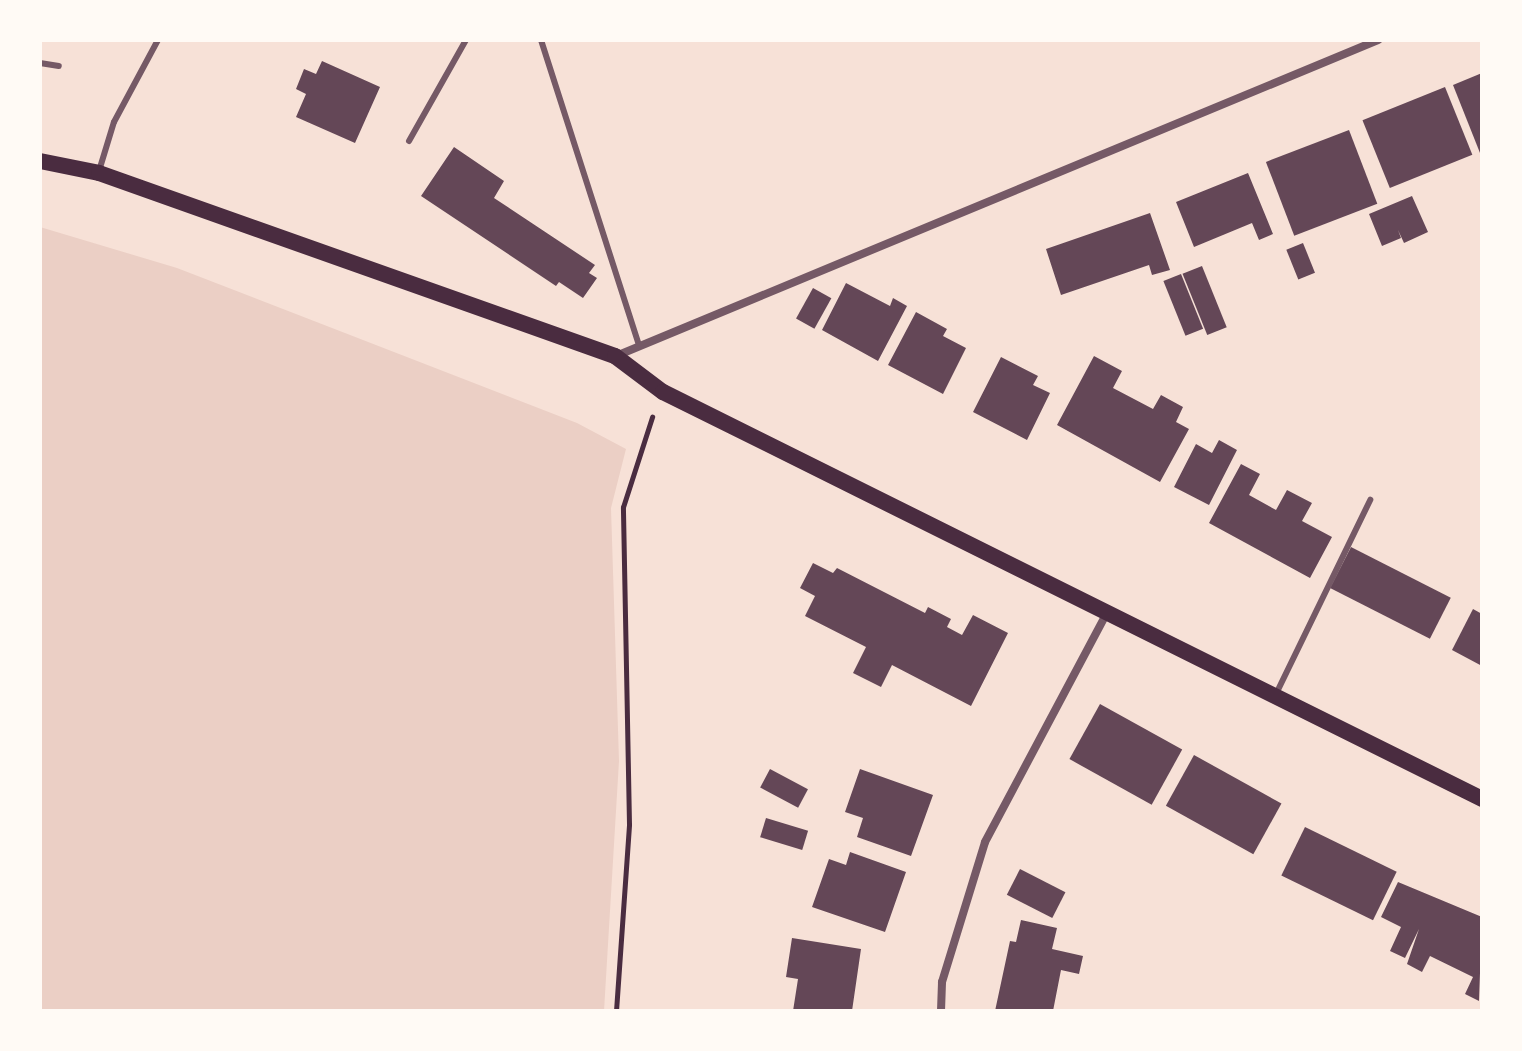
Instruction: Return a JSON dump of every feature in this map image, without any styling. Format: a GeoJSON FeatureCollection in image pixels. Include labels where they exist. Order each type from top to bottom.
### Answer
{"type":"FeatureCollection","features":[{"type":"Feature","properties":{"kind":"main road"},"geometry":{"type":"LineString","coordinates":[[40,161],[99,173],[615,356],[663,392],[1109,609],[1482,799]]}},
{"type":"Feature","properties":{"kind":"street"},"geometry":{"type":"LineString","coordinates":[[615,356],[1378,40]]}},
{"type":"Feature","properties":{"kind":"street"},"geometry":{"type":"LineString","coordinates":[[941,1011],[950,953],[985,842],[1109,609]]}},
{"type":"Feature","properties":{"kind":"lane"},"geometry":{"type":"LineString","coordinates":[[99,173],[114,122],[158,40]]}},
{"type":"Feature","properties":{"kind":"lane"},"geometry":{"type":"LineString","coordinates":[[409,141],[466,40]]}},
{"type":"Feature","properties":{"kind":"lane"},"geometry":{"type":"LineString","coordinates":[[541,40],[639,346]]}},
{"type":"Feature","properties":{"kind":"lane"},"geometry":{"type":"LineString","coordinates":[[40,63],[59,66]]}},
{"type":"Feature","properties":{"kind":"lane"},"geometry":{"type":"LineString","coordinates":[[1276,694],[1370,500]]}},
{"type":"Feature","properties":{"kind":"path"},"geometry":{"type":"LineString","coordinates":[[616,1011],[629,824],[623,507],[638,447],[663,392]]}},
{"type":"Feature","properties":{"kind":"shaded area"},"geometry":{"type":"Polygon","coordinates":[[[40,227],[177,268],[577,423],[626,449],[611,508],[619,761],[604,1011],[40,1011],[40,227]]]}},
{"type":"Feature","properties":{"kind":"building"},"geometry":{"type":"Polygon","coordinates":[[[322,61],[380,87],[355,143],[296,117],[306,94],[296,89],[304,69],[316,74],[322,61]]]}},
{"type":"Feature","properties":{"kind":"building"},"geometry":{"type":"Polygon","coordinates":[[[1482,73],[1482,158],[1453,85],[1482,73]]]}},
{"type":"Feature","properties":{"kind":"building"},"geometry":{"type":"Polygon","coordinates":[[[1445,87],[1472,155],[1390,188],[1362,120],[1445,87]]]}},
{"type":"Feature","properties":{"kind":"building"},"geometry":{"type":"Polygon","coordinates":[[[1349,130],[1377,204],[1294,236],[1266,162],[1349,130]]]}},
{"type":"Feature","properties":{"kind":"building"},"geometry":{"type":"Polygon","coordinates":[[[454,147],[504,181],[494,198],[595,265],[589,273],[597,278],[583,298],[559,282],[556,286],[421,196],[454,147]]]}},
{"type":"Feature","properties":{"kind":"building"},"geometry":{"type":"Polygon","coordinates":[[[1248,173],[1273,234],[1259,240],[1252,223],[1194,247],[1176,202],[1248,173]]]}},
{"type":"Feature","properties":{"kind":"building"},"geometry":{"type":"Polygon","coordinates":[[[1412,196],[1428,232],[1404,243],[1398,230],[1401,238],[1382,246],[1369,214],[1412,196]]]}},
{"type":"Feature","properties":{"kind":"building"},"geometry":{"type":"Polygon","coordinates":[[[1150,213],[1170,270],[1152,275],[1149,265],[1061,295],[1046,249],[1150,213]]]}},
{"type":"Feature","properties":{"kind":"building"},"geometry":{"type":"Polygon","coordinates":[[[1303,243],[1315,273],[1298,279],[1286,250],[1303,243]]]}},
{"type":"Feature","properties":{"kind":"building"},"geometry":{"type":"Polygon","coordinates":[[[1202,266],[1227,327],[1207,335],[1183,274],[1202,266]]]}},
{"type":"Feature","properties":{"kind":"building"},"geometry":{"type":"Polygon","coordinates":[[[1181,274],[1203,329],[1185,336],[1163,281],[1181,274]]]}},
{"type":"Feature","properties":{"kind":"building"},"geometry":{"type":"Polygon","coordinates":[[[846,283],[890,306],[893,298],[907,306],[878,361],[822,330],[846,283]]]}},
{"type":"Feature","properties":{"kind":"building"},"geometry":{"type":"Polygon","coordinates":[[[813,288],[831,298],[814,329],[796,319],[813,288]]]}},
{"type":"Feature","properties":{"kind":"building"},"geometry":{"type":"Polygon","coordinates":[[[916,312],[947,329],[943,336],[966,348],[943,394],[888,365],[916,312]]]}},
{"type":"Feature","properties":{"kind":"building"},"geometry":{"type":"Polygon","coordinates":[[[1094,356],[1122,371],[1113,388],[1153,409],[1161,395],[1183,407],[1176,422],[1189,429],[1160,482],[1057,425],[1094,356]]]}},
{"type":"Feature","properties":{"kind":"building"},"geometry":{"type":"Polygon","coordinates":[[[1001,357],[1038,376],[1033,385],[1050,393],[1027,440],[973,412],[1001,357]]]}},
{"type":"Feature","properties":{"kind":"building"},"geometry":{"type":"Polygon","coordinates":[[[1219,440],[1237,450],[1209,505],[1174,487],[1196,444],[1212,453],[1219,440]]]}},
{"type":"Feature","properties":{"kind":"building"},"geometry":{"type":"Polygon","coordinates":[[[1241,464],[1260,474],[1249,495],[1276,510],[1287,490],[1312,503],[1302,521],[1332,537],[1310,578],[1209,523],[1241,464]]]}},
{"type":"Feature","properties":{"kind":"building"},"geometry":{"type":"Polygon","coordinates":[[[1351,547],[1451,598],[1430,639],[1330,588],[1351,547]]]}},
{"type":"Feature","properties":{"kind":"building"},"geometry":{"type":"Polygon","coordinates":[[[813,563],[833,573],[837,568],[925,613],[928,607],[951,619],[947,627],[962,635],[973,615],[1008,633],[971,706],[892,665],[881,687],[853,673],[866,647],[805,616],[815,596],[800,588],[813,563]]]}},
{"type":"Feature","properties":{"kind":"building"},"geometry":{"type":"Polygon","coordinates":[[[1473,609],[1482,614],[1482,666],[1452,650],[1473,609]]]}},
{"type":"Feature","properties":{"kind":"building"},"geometry":{"type":"Polygon","coordinates":[[[1100,704],[1182,750],[1152,805],[1069,759],[1100,704]]]}},
{"type":"Feature","properties":{"kind":"building"},"geometry":{"type":"Polygon","coordinates":[[[1194,755],[1281,803],[1253,854],[1166,806],[1194,755]]]}},
{"type":"Feature","properties":{"kind":"building"},"geometry":{"type":"Polygon","coordinates":[[[770,769],[808,789],[798,808],[760,788],[770,769]]]}},
{"type":"Feature","properties":{"kind":"building"},"geometry":{"type":"Polygon","coordinates":[[[860,769],[933,795],[911,856],[857,837],[863,818],[845,812],[860,769]]]}},
{"type":"Feature","properties":{"kind":"building"},"geometry":{"type":"Polygon","coordinates":[[[766,818],[808,831],[802,850],[760,837],[766,818]]]}},
{"type":"Feature","properties":{"kind":"building"},"geometry":{"type":"Polygon","coordinates":[[[1305,827],[1397,872],[1373,920],[1281,876],[1305,827]]]}},
{"type":"Feature","properties":{"kind":"building"},"geometry":{"type":"Polygon","coordinates":[[[850,852],[906,872],[885,932],[812,907],[829,859],[846,865],[850,852]]]}},
{"type":"Feature","properties":{"kind":"building"},"geometry":{"type":"Polygon","coordinates":[[[1020,869],[1065,892],[1052,918],[1007,895],[1020,869]]]}},
{"type":"Feature","properties":{"kind":"building"},"geometry":{"type":"Polygon","coordinates":[[[1398,882],[1482,917],[1479,1001],[1465,994],[1473,977],[1430,956],[1422,972],[1407,964],[1419,929],[1405,958],[1390,951],[1401,927],[1381,917],[1398,882]]]}},
{"type":"Feature","properties":{"kind":"building"},"geometry":{"type":"Polygon","coordinates":[[[1021,920],[1057,928],[1052,949],[1083,956],[1079,974],[1061,970],[1053,1011],[995,1011],[1010,941],[1016,942],[1021,920]]]}},
{"type":"Feature","properties":{"kind":"building"},"geometry":{"type":"Polygon","coordinates":[[[792,938],[861,949],[852,1011],[793,1011],[798,979],[786,977],[792,938]]]}}]}
